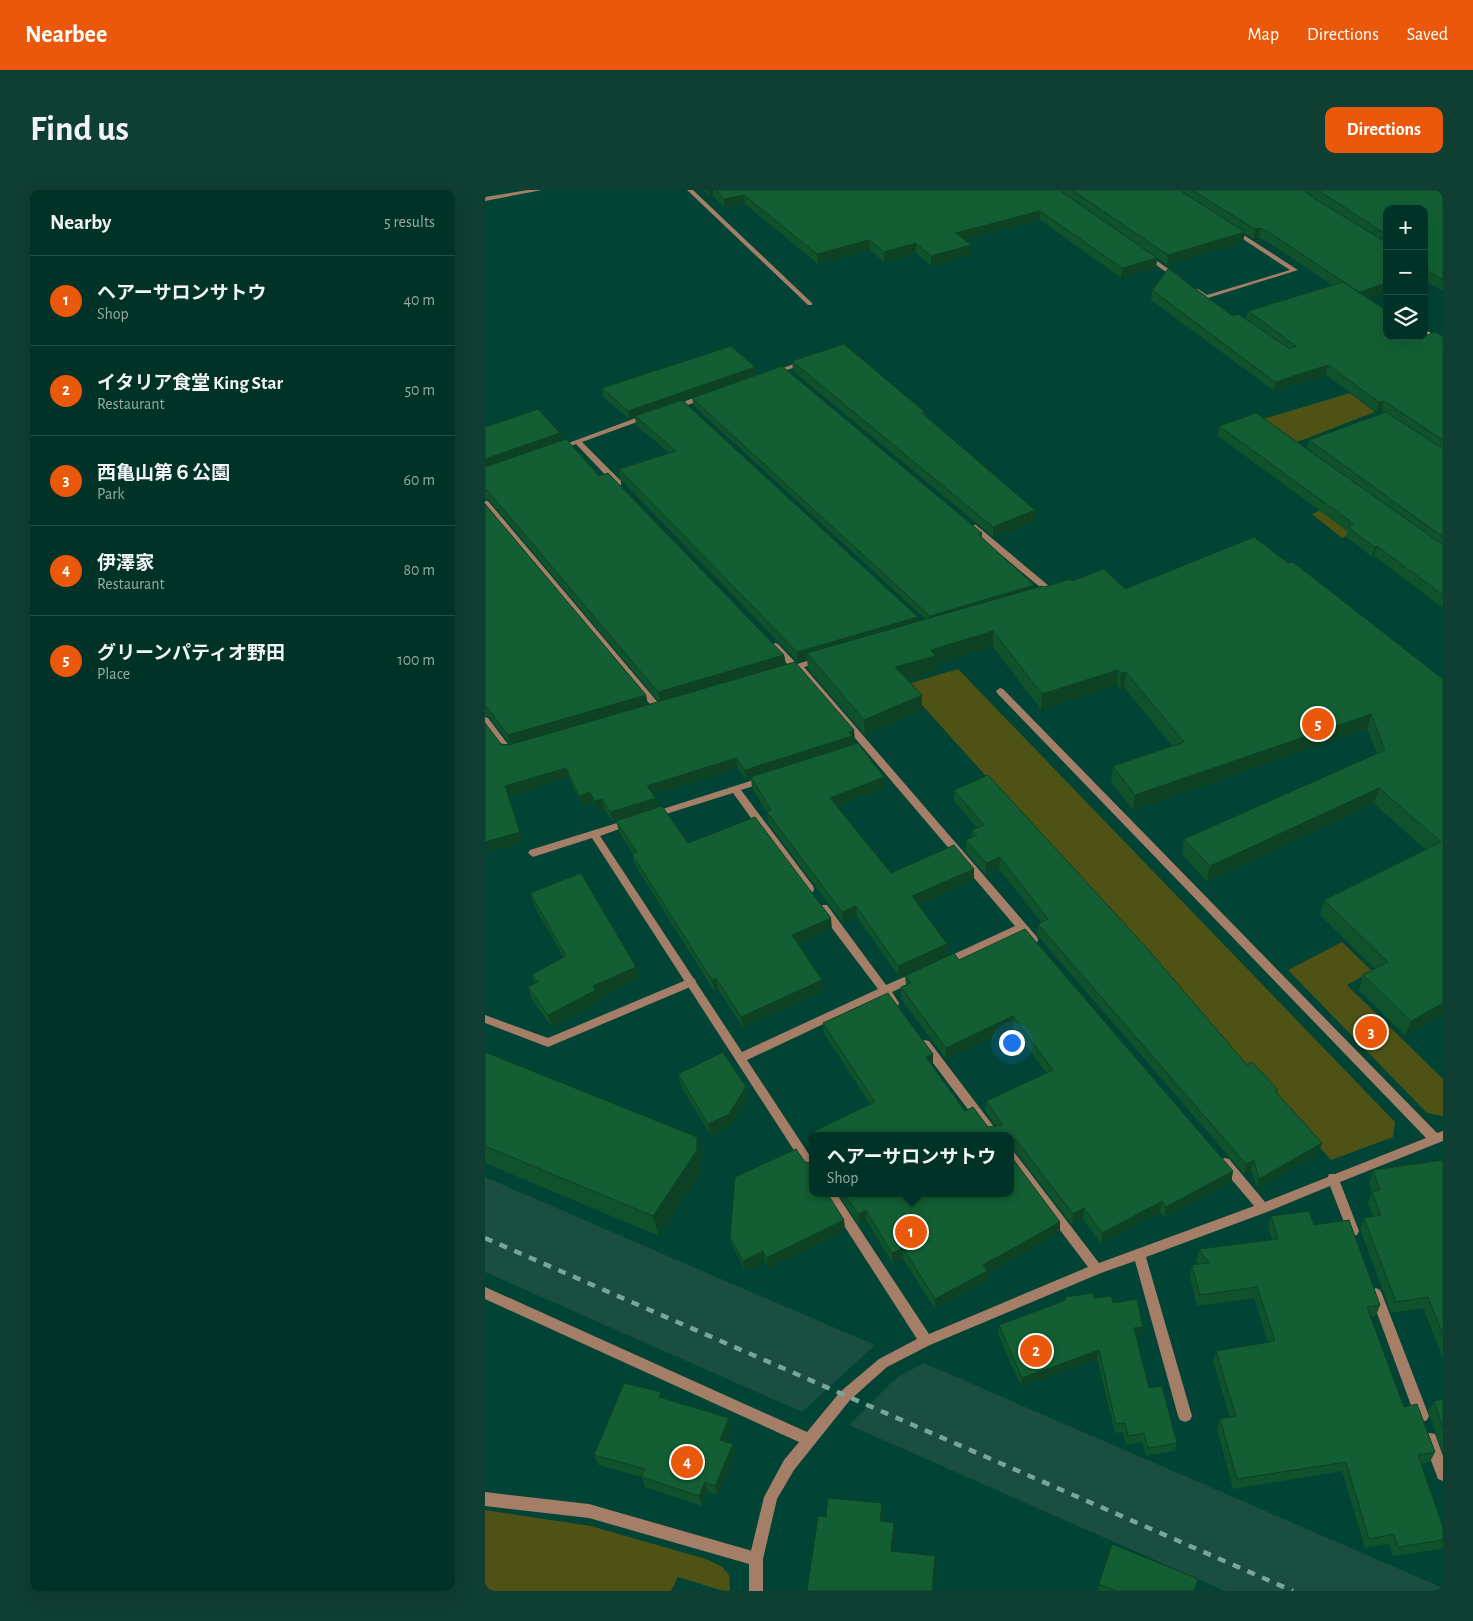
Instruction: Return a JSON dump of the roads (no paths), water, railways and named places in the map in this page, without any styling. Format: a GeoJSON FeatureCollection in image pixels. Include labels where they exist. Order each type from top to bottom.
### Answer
{"type":"FeatureCollection","features":[{"type":"Feature","properties":{"kind":"street"},"geometry":{"type":"LineString","coordinates":[[485,199],[539,190]]}},
{"type":"Feature","properties":{"kind":"street"},"geometry":{"type":"LineString","coordinates":[[690,190],[810,304]]}},
{"type":"Feature","properties":{"kind":"street"},"geometry":{"type":"LineString","coordinates":[[1206,297],[1295,270],[1225,225]]}},
{"type":"Feature","properties":{"kind":"street"},"geometry":{"type":"LineString","coordinates":[[1141,252],[1182,280]]}},
{"type":"Feature","properties":{"kind":"street"},"geometry":{"type":"LineString","coordinates":[[1190,286],[1214,303]]}},
{"type":"Feature","properties":{"kind":"street"},"geometry":{"type":"LineString","coordinates":[[1428,334],[1443,343]]}},
{"type":"Feature","properties":{"kind":"street"},"geometry":{"type":"LineString","coordinates":[[775,372],[811,359]]}},
{"type":"Feature","properties":{"kind":"street"},"geometry":{"type":"LineString","coordinates":[[785,369],[792,375]]}},
{"type":"Feature","properties":{"kind":"street"},"geometry":{"type":"LineString","coordinates":[[667,410],[712,394]]}},
{"type":"Feature","properties":{"kind":"street"},"geometry":{"type":"LineString","coordinates":[[685,404],[692,410]]}},
{"type":"Feature","properties":{"kind":"street"},"geometry":{"type":"LineString","coordinates":[[550,451],[658,413]]}},
{"type":"Feature","properties":{"kind":"street"},"geometry":{"type":"LineString","coordinates":[[578,442],[625,491]]}},
{"type":"Feature","properties":{"kind":"street"},"geometry":{"type":"LineString","coordinates":[[485,503],[657,708]]}},
{"type":"Feature","properties":{"kind":"street"},"geometry":{"type":"LineString","coordinates":[[968,522],[1052,593]]}},
{"type":"Feature","properties":{"kind":"street"},"geometry":{"type":"LineString","coordinates":[[1043,596],[1062,590]]}},
{"type":"Feature","properties":{"kind":"street"},"geometry":{"type":"LineString","coordinates":[[768,639],[797,667],[864,748],[1041,949]]}},
{"type":"Feature","properties":{"kind":"street"},"geometry":{"type":"LineString","coordinates":[[777,673],[827,658]]}},
{"type":"Feature","properties":{"kind":"street"},"geometry":{"type":"LineString","coordinates":[[756,1591],[756,1559],[771,1497],[789,1465],[845,1396],[883,1364],[926,1342],[1097,1269],[1263,1208],[1333,1178],[1439,1138],[1000,691]]}},
{"type":"Feature","properties":{"kind":"street"},"geometry":{"type":"LineString","coordinates":[[647,710],[666,705]]}},
{"type":"Feature","properties":{"kind":"street"},"geometry":{"type":"LineString","coordinates":[[485,720],[508,751],[526,746]]}},
{"type":"Feature","properties":{"kind":"street"},"geometry":{"type":"LineString","coordinates":[[533,853],[771,778]]}},
{"type":"Feature","properties":{"kind":"street"},"geometry":{"type":"LineString","coordinates":[[735,789],[902,1014]]}},
{"type":"Feature","properties":{"kind":"street"},"geometry":{"type":"LineString","coordinates":[[594,834],[809,1163]]}},
{"type":"Feature","properties":{"kind":"street"},"geometry":{"type":"LineString","coordinates":[[740,1058],[1021,927]]}},
{"type":"Feature","properties":{"kind":"street"},"geometry":{"type":"LineString","coordinates":[[485,1019],[548,1043],[691,982]]}},
{"type":"Feature","properties":{"kind":"street"},"geometry":{"type":"LineString","coordinates":[[919,1037],[992,1132]]}},
{"type":"Feature","properties":{"kind":"street"},"geometry":{"type":"LineString","coordinates":[[1219,1156],[1263,1208]]}},
{"type":"Feature","properties":{"kind":"street"},"geometry":{"type":"LineString","coordinates":[[1014,1160],[1097,1269]]}},
{"type":"Feature","properties":{"kind":"street"},"geometry":{"type":"LineString","coordinates":[[1333,1178],[1357,1243]]}},
{"type":"Feature","properties":{"kind":"street"},"geometry":{"type":"LineString","coordinates":[[832,1197],[926,1342]]}},
{"type":"Feature","properties":{"kind":"street"},"geometry":{"type":"LineString","coordinates":[[1139,1254],[1185,1416]]}},
{"type":"Feature","properties":{"kind":"street"},"geometry":{"type":"LineString","coordinates":[[1371,1280],[1443,1474]]}},
{"type":"Feature","properties":{"kind":"street"},"geometry":{"type":"LineString","coordinates":[[485,1293],[809,1440]]}},
{"type":"Feature","properties":{"kind":"street"},"geometry":{"type":"LineString","coordinates":[[485,1499],[589,1511],[756,1559]]}},
{"type":"Feature","properties":{"kind":"railway"},"geometry":{"type":"LineString","coordinates":[[485,1238],[1293,1591]]}},
{"type":"Feature","properties":{"kind":"place","name":"グリーンパティオ野田"},"geometry":{"type":"Point","coordinates":[1318,724]}},
{"type":"Feature","properties":{"kind":"place","name":"西亀山第６公園"},"geometry":{"type":"Point","coordinates":[1371,1032]}},
{"type":"Feature","properties":{"kind":"place","name":"ヘアーサロンサトウ"},"geometry":{"type":"Point","coordinates":[911,1232]}},
{"type":"Feature","properties":{"kind":"place","name":"イタリア食堂 King Star"},"geometry":{"type":"Point","coordinates":[1036,1351]}},
{"type":"Feature","properties":{"kind":"place","name":"伊澤家"},"geometry":{"type":"Point","coordinates":[687,1462]}}]}
